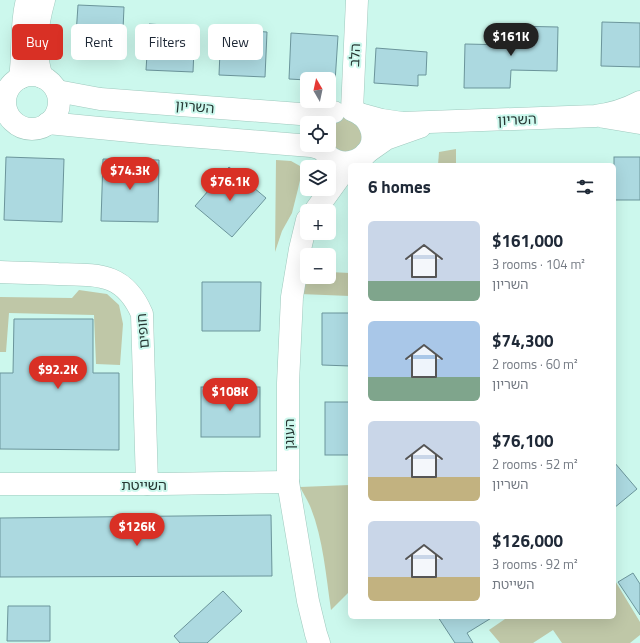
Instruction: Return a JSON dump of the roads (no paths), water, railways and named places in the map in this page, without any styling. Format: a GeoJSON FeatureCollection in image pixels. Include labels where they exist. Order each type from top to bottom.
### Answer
{"type":"FeatureCollection","features":[{"type":"Feature","properties":{"kind":"street"},"geometry":{"type":"LineString","coordinates":[[27,0],[23,24],[22,67],[10,84],[4,104],[9,125],[33,129],[48,123],[53,119],[58,109],[59,97],[50,84],[37,57],[38,24],[44,0]]}},
{"type":"Feature","properties":{"kind":"street","name":"הלב"},"geometry":{"type":"LineString","coordinates":[[342,115],[357,0]]}},
{"type":"Feature","properties":{"kind":"street"},"geometry":{"type":"LineString","coordinates":[[10,84],[27,75],[50,84]]}},
{"type":"Feature","properties":{"kind":"street","name":"השריון"},"geometry":{"type":"LineString","coordinates":[[50,84],[100,99],[300,114],[342,115],[402,123],[595,116],[624,110],[640,102]]}},
{"type":"Feature","properties":{"kind":"street"},"geometry":{"type":"LineString","coordinates":[[48,123],[310,146],[322,154],[341,162],[348,163],[357,161],[370,145],[372,132],[369,124],[342,115]]}},
{"type":"Feature","properties":{"kind":"street","name":"השריון"},"geometry":{"type":"LineString","coordinates":[[595,116],[640,124]]}},
{"type":"Feature","properties":{"kind":"street","name":"השריון"},"geometry":{"type":"LineString","coordinates":[[357,161],[386,140],[407,131],[440,121]]}},
{"type":"Feature","properties":{"kind":"street","name":"העוגן"},"geometry":{"type":"LineString","coordinates":[[319,204],[341,175],[348,169]]}},
{"type":"Feature","properties":{"kind":"street","name":"העוגן"},"geometry":{"type":"LineString","coordinates":[[303,240],[292,297],[288,383],[288,482],[308,601],[319,643]]}},
{"type":"Feature","properties":{"kind":"street","name":"חופים"},"geometry":{"type":"LineString","coordinates":[[0,272],[103,276],[113,280],[132,294],[142,314],[147,484]]}},
{"type":"Feature","properties":{"kind":"street","name":"השייטת"},"geometry":{"type":"LineString","coordinates":[[0,484],[288,482]]}}]}
